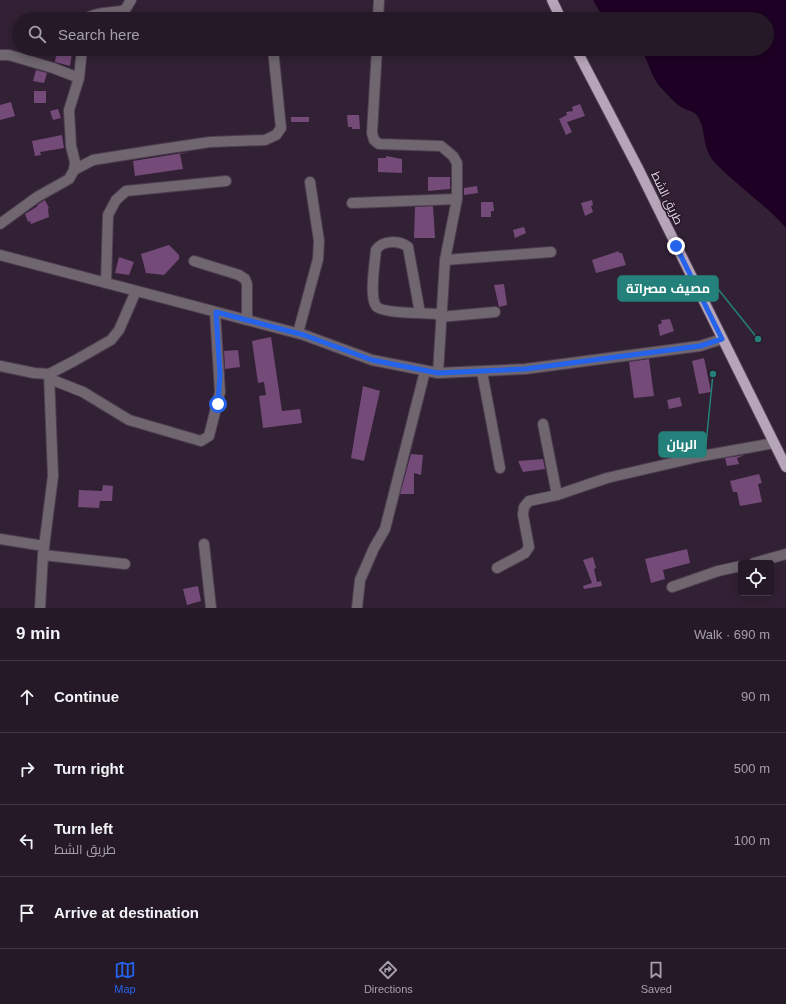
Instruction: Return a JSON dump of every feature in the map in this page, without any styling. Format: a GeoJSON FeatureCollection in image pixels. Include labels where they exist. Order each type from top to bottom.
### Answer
{"type":"FeatureCollection","features":[{"type":"Feature","properties":{"kind":"main road"},"geometry":{"type":"LineString","coordinates":[[552,0],[558,12]]}},
{"type":"Feature","properties":{"kind":"main road","name":"طريق الشط"},"geometry":{"type":"LineString","coordinates":[[580,56],[638,168],[786,467]]}},
{"type":"Feature","properties":{"kind":"street"},"geometry":{"type":"LineString","coordinates":[[120,12],[125,10],[131,0]]}},
{"type":"Feature","properties":{"kind":"street"},"geometry":{"type":"LineString","coordinates":[[378,12],[379,0]]}},
{"type":"Feature","properties":{"kind":"street"},"geometry":{"type":"LineString","coordinates":[[0,55],[12,56]]}},
{"type":"Feature","properties":{"kind":"street"},"geometry":{"type":"LineString","coordinates":[[12,56],[60,70],[79,78]]}},
{"type":"Feature","properties":{"kind":"street"},"geometry":{"type":"LineString","coordinates":[[0,224],[37,197],[69,179],[74,170],[75,162],[71,146],[69,110],[79,78],[81,56]]}},
{"type":"Feature","properties":{"kind":"street"},"geometry":{"type":"LineString","coordinates":[[74,170],[93,160],[210,142],[265,140],[276,135],[281,128],[274,56]]}},
{"type":"Feature","properties":{"kind":"street"},"geometry":{"type":"LineString","coordinates":[[377,56],[372,133],[374,140],[379,144],[441,146],[453,156],[457,163],[457,199],[445,260],[440,315],[438,373]]}},
{"type":"Feature","properties":{"kind":"street"},"geometry":{"type":"LineString","coordinates":[[106,283],[108,215],[116,200],[126,191],[226,181]]}},
{"type":"Feature","properties":{"kind":"street"},"geometry":{"type":"LineString","coordinates":[[298,333],[318,259],[319,241],[310,182]]}},
{"type":"Feature","properties":{"kind":"street"},"geometry":{"type":"LineString","coordinates":[[352,203],[457,199]]}},
{"type":"Feature","properties":{"kind":"street"},"geometry":{"type":"LineString","coordinates":[[420,312],[408,247],[401,243],[384,243],[379,245],[376,250],[373,296],[376,305],[381,310],[420,312],[440,315],[495,312]]}},
{"type":"Feature","properties":{"kind":"street"},"geometry":{"type":"LineString","coordinates":[[445,260],[551,252]]}},
{"type":"Feature","properties":{"kind":"street"},"geometry":{"type":"LineString","coordinates":[[0,254],[298,333],[372,360],[438,373],[525,369],[700,346],[722,339]]}},
{"type":"Feature","properties":{"kind":"street"},"geometry":{"type":"LineString","coordinates":[[194,261],[239,275],[245,279],[247,284],[247,320]]}},
{"type":"Feature","properties":{"kind":"street"},"geometry":{"type":"LineString","coordinates":[[49,377],[111,340],[119,330],[136,291]]}},
{"type":"Feature","properties":{"kind":"street"},"geometry":{"type":"LineString","coordinates":[[0,366],[49,377],[83,392],[129,420],[202,441],[209,436],[220,392],[216,312]]}},
{"type":"Feature","properties":{"kind":"street"},"geometry":{"type":"LineString","coordinates":[[357,608],[360,580],[374,548],[386,529],[425,371]]}},
{"type":"Feature","properties":{"kind":"street"},"geometry":{"type":"LineString","coordinates":[[482,372],[500,468]]}},
{"type":"Feature","properties":{"kind":"street"},"geometry":{"type":"LineString","coordinates":[[40,608],[43,551],[53,476],[49,377]]}},
{"type":"Feature","properties":{"kind":"street"},"geometry":{"type":"LineString","coordinates":[[544,424],[557,495]]}},
{"type":"Feature","properties":{"kind":"street"},"geometry":{"type":"LineString","coordinates":[[497,568],[520,556],[529,547],[523,515],[524,507],[529,501],[557,495],[614,476],[702,456],[774,443]]}},
{"type":"Feature","properties":{"kind":"street"},"geometry":{"type":"LineString","coordinates":[[0,539],[43,551],[125,564]]}},
{"type":"Feature","properties":{"kind":"street"},"geometry":{"type":"LineString","coordinates":[[204,544],[211,608]]}},
{"type":"Feature","properties":{"kind":"street"},"geometry":{"type":"LineString","coordinates":[[765,560],[786,554]]}},
{"type":"Feature","properties":{"kind":"street"},"geometry":{"type":"LineString","coordinates":[[672,587],[738,567]]}},
{"type":"Feature","properties":{"kind":"shaded area"},"geometry":{"type":"Polygon","coordinates":[[[593,0],[786,0],[786,228],[726,174],[712,159],[708,153],[703,129],[697,115],[682,108],[658,85],[644,56],[774,56],[774,12],[600,12],[593,0]]]}},
{"type":"Feature","properties":{"kind":"building"},"geometry":{"type":"Polygon","coordinates":[[[56,56],[72,56],[70,66],[55,62],[56,56]]]}},
{"type":"Feature","properties":{"kind":"building"},"geometry":{"type":"Polygon","coordinates":[[[36,70],[47,73],[44,83],[33,81],[36,70]]]}},
{"type":"Feature","properties":{"kind":"building"},"geometry":{"type":"Polygon","coordinates":[[[34,91],[46,91],[46,103],[34,103],[34,91]]]}},
{"type":"Feature","properties":{"kind":"building"},"geometry":{"type":"Polygon","coordinates":[[[11,102],[15,116],[0,120],[0,105],[11,102]]]}},
{"type":"Feature","properties":{"kind":"building"},"geometry":{"type":"Polygon","coordinates":[[[580,104],[585,116],[567,122],[572,132],[566,135],[559,119],[567,115],[566,112],[573,111],[572,107],[580,104]]]}},
{"type":"Feature","properties":{"kind":"building"},"geometry":{"type":"Polygon","coordinates":[[[58,109],[61,118],[53,120],[50,111],[58,109]]]}},
{"type":"Feature","properties":{"kind":"building"},"geometry":{"type":"Polygon","coordinates":[[[347,115],[359,115],[360,129],[352,129],[352,127],[348,127],[347,115]]]}},
{"type":"Feature","properties":{"kind":"building"},"geometry":{"type":"Polygon","coordinates":[[[291,117],[309,117],[309,122],[291,122],[291,117]]]}},
{"type":"Feature","properties":{"kind":"building"},"geometry":{"type":"Polygon","coordinates":[[[62,135],[64,148],[40,152],[41,155],[35,156],[32,141],[62,135]]]}},
{"type":"Feature","properties":{"kind":"building"},"geometry":{"type":"Polygon","coordinates":[[[189,152],[180,154],[183,169],[135,176],[133,161],[189,152]]]}},
{"type":"Feature","properties":{"kind":"building"},"geometry":{"type":"Polygon","coordinates":[[[386,156],[402,159],[402,173],[378,172],[378,158],[386,158],[386,156]]]}},
{"type":"Feature","properties":{"kind":"building"},"geometry":{"type":"Polygon","coordinates":[[[428,177],[450,177],[450,189],[428,191],[428,177]]]}},
{"type":"Feature","properties":{"kind":"building"},"geometry":{"type":"Polygon","coordinates":[[[477,186],[478,193],[464,195],[464,188],[477,186]]]}},
{"type":"Feature","properties":{"kind":"building"},"geometry":{"type":"Polygon","coordinates":[[[45,200],[49,208],[49,217],[31,224],[30,221],[28,222],[25,214],[45,200]]]}},
{"type":"Feature","properties":{"kind":"building"},"geometry":{"type":"Polygon","coordinates":[[[592,200],[593,205],[591,206],[593,212],[585,216],[581,203],[592,200]]]}},
{"type":"Feature","properties":{"kind":"building"},"geometry":{"type":"Polygon","coordinates":[[[481,202],[493,202],[494,211],[491,211],[491,217],[481,217],[481,202]]]}},
{"type":"Feature","properties":{"kind":"building"},"geometry":{"type":"Polygon","coordinates":[[[433,206],[435,238],[414,238],[415,207],[433,206]]]}},
{"type":"Feature","properties":{"kind":"building"},"geometry":{"type":"Polygon","coordinates":[[[524,227],[526,233],[515,238],[513,230],[524,227]]]}},
{"type":"Feature","properties":{"kind":"building"},"geometry":{"type":"Polygon","coordinates":[[[169,245],[179,255],[179,259],[164,275],[146,273],[141,254],[169,245]]]}},
{"type":"Feature","properties":{"kind":"building"},"geometry":{"type":"Polygon","coordinates":[[[619,251],[619,253],[622,253],[626,265],[596,273],[592,260],[619,251]]]}},
{"type":"Feature","properties":{"kind":"building"},"geometry":{"type":"Polygon","coordinates":[[[119,257],[134,262],[129,275],[115,273],[119,257]]]}},
{"type":"Feature","properties":{"kind":"building"},"geometry":{"type":"Polygon","coordinates":[[[504,284],[507,305],[499,307],[494,285],[504,284]]]}},
{"type":"Feature","properties":{"kind":"building"},"geometry":{"type":"Polygon","coordinates":[[[670,319],[674,331],[660,336],[658,325],[662,323],[661,320],[670,319]]]}},
{"type":"Feature","properties":{"kind":"building"},"geometry":{"type":"Polygon","coordinates":[[[271,337],[282,411],[300,409],[302,423],[263,428],[259,396],[266,395],[264,382],[258,383],[252,341],[271,337]]]}},
{"type":"Feature","properties":{"kind":"building"},"geometry":{"type":"Polygon","coordinates":[[[238,350],[240,367],[225,369],[224,351],[238,350]]]}},
{"type":"Feature","properties":{"kind":"building"},"geometry":{"type":"Polygon","coordinates":[[[704,358],[711,392],[699,394],[692,361],[704,358]]]}},
{"type":"Feature","properties":{"kind":"building"},"geometry":{"type":"Polygon","coordinates":[[[649,359],[654,396],[634,398],[629,362],[649,359]]]}},
{"type":"Feature","properties":{"kind":"building"},"geometry":{"type":"Polygon","coordinates":[[[363,386],[380,391],[364,461],[351,458],[363,386]]]}},
{"type":"Feature","properties":{"kind":"building"},"geometry":{"type":"Polygon","coordinates":[[[680,397],[682,406],[669,409],[667,400],[680,397]]]}},
{"type":"Feature","properties":{"kind":"building"},"geometry":{"type":"Polygon","coordinates":[[[411,454],[423,455],[421,475],[414,473],[414,494],[400,494],[411,454]]]}},
{"type":"Feature","properties":{"kind":"building"},"geometry":{"type":"Polygon","coordinates":[[[745,455],[737,458],[739,464],[727,466],[725,458],[745,455]]]}},
{"type":"Feature","properties":{"kind":"building"},"geometry":{"type":"Polygon","coordinates":[[[543,459],[545,469],[523,472],[518,461],[543,459]]]}},
{"type":"Feature","properties":{"kind":"building"},"geometry":{"type":"Polygon","coordinates":[[[759,474],[762,483],[758,484],[762,502],[740,506],[737,492],[733,492],[730,481],[759,474]]]}},
{"type":"Feature","properties":{"kind":"building"},"geometry":{"type":"Polygon","coordinates":[[[103,485],[113,486],[112,501],[100,501],[99,508],[78,507],[79,490],[102,491],[103,485]]]}},
{"type":"Feature","properties":{"kind":"building"},"geometry":{"type":"Polygon","coordinates":[[[687,549],[690,563],[663,570],[665,579],[651,583],[645,559],[687,549]]]}},
{"type":"Feature","properties":{"kind":"building"},"geometry":{"type":"Polygon","coordinates":[[[593,557],[596,568],[594,569],[597,582],[601,581],[602,586],[584,589],[583,586],[592,583],[583,560],[593,557]]]}},
{"type":"Feature","properties":{"kind":"building"},"geometry":{"type":"Polygon","coordinates":[[[198,586],[201,601],[187,605],[183,589],[198,586]]]}},
{"type":"Feature","properties":{"kind":"place","name":"مصيف مصراتة"},"geometry":{"type":"Point","coordinates":[758,339]}},
{"type":"Feature","properties":{"kind":"place","name":"الربان"},"geometry":{"type":"Point","coordinates":[713,374]}},
{"type":"Feature","properties":{"kind":"route"},"geometry":{"type":"LineString","coordinates":[[218,404],[220,375],[216,312],[304,335],[372,360],[438,373],[525,369],[700,346],[722,339],[676,246]]}}]}
